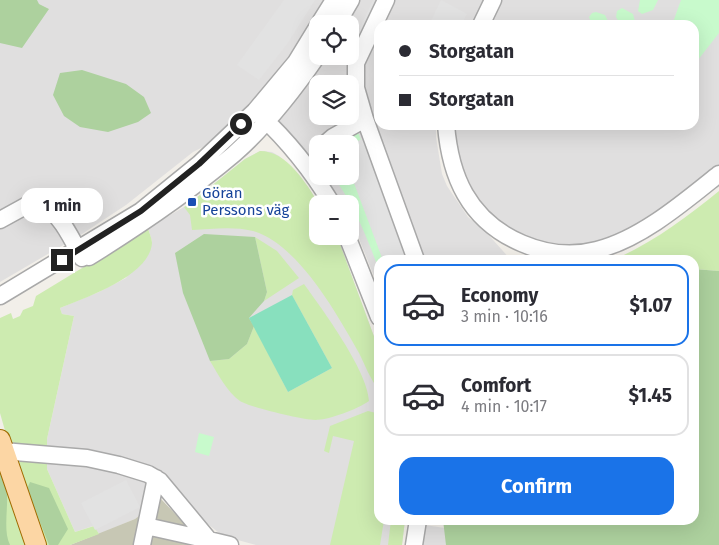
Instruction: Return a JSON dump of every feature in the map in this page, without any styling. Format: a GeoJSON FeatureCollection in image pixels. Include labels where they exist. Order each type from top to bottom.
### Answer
{"type":"FeatureCollection","features":[{"type":"Feature","properties":{"kind":"main road"},"geometry":{"type":"LineString","coordinates":[[2,446],[36,545]]}},
{"type":"Feature","properties":{"kind":"street"},"geometry":{"type":"LineString","coordinates":[[324,15],[334,0]]}},
{"type":"Feature","properties":{"kind":"street"},"geometry":{"type":"LineString","coordinates":[[342,15],[351,0]]}},
{"type":"Feature","properties":{"kind":"street"},"geometry":{"type":"LineString","coordinates":[[377,20],[386,0]]}},
{"type":"Feature","properties":{"kind":"street"},"geometry":{"type":"LineString","coordinates":[[483,20],[493,0]]}},
{"type":"Feature","properties":{"kind":"street"},"geometry":{"type":"LineString","coordinates":[[374,26],[356,64],[356,88],[365,119],[414,255]]}},
{"type":"Feature","properties":{"kind":"street"},"geometry":{"type":"LineString","coordinates":[[261,116],[309,40]]}},
{"type":"Feature","properties":{"kind":"street"},"geometry":{"type":"LineString","coordinates":[[0,308],[80,255],[141,211],[261,116],[311,65]]}},
{"type":"Feature","properties":{"kind":"street"},"geometry":{"type":"LineString","coordinates":[[261,116],[304,163],[318,180],[327,195]]}},
{"type":"Feature","properties":{"kind":"street"},"geometry":{"type":"LineString","coordinates":[[337,135],[365,119]]}},
{"type":"Feature","properties":{"kind":"street"},"geometry":{"type":"LineString","coordinates":[[447,130],[456,176],[472,204],[491,223],[512,238],[535,248],[559,253],[579,253],[597,250],[620,242],[649,225],[719,174]]}},
{"type":"Feature","properties":{"kind":"street"},"geometry":{"type":"LineString","coordinates":[[304,163],[309,159]]}},
{"type":"Feature","properties":{"kind":"street"},"geometry":{"type":"LineString","coordinates":[[0,220],[31,203],[40,201],[52,208],[80,255]]}},
{"type":"Feature","properties":{"kind":"street"},"geometry":{"type":"LineString","coordinates":[[352,245],[372,284]]}},
{"type":"Feature","properties":{"kind":"street"},"geometry":{"type":"LineString","coordinates":[[0,296],[80,255]]}},
{"type":"Feature","properties":{"kind":"street"},"geometry":{"type":"LineString","coordinates":[[2,446],[86,458],[119,465],[156,478],[160,480],[209,540]]}},
{"type":"Feature","properties":{"kind":"street"},"geometry":{"type":"LineString","coordinates":[[142,545],[156,478]]}},
{"type":"Feature","properties":{"kind":"street"},"geometry":{"type":"LineString","coordinates":[[414,545],[417,525]]}},
{"type":"Feature","properties":{"kind":"street"},"geometry":{"type":"LineString","coordinates":[[146,526],[230,545]]}},
{"type":"Feature","properties":{"kind":"shaded area"},"geometry":{"type":"Polygon","coordinates":[[[0,0],[327,0],[318,15],[309,15],[309,28],[266,90],[207,145],[193,152],[126,205],[82,234],[0,282],[0,0]]]}},
{"type":"Feature","properties":{"kind":"shaded area"},"geometry":{"type":"Polygon","coordinates":[[[284,0],[315,0],[287,44],[259,80],[237,65],[284,0]]]}},
{"type":"Feature","properties":{"kind":"shaded area"},"geometry":{"type":"Polygon","coordinates":[[[357,0],[484,0],[474,20],[374,20],[374,130],[436,130],[442,174],[447,186],[468,217],[486,232],[507,255],[374,255],[374,276],[359,239],[359,195],[336,195],[329,185],[359,185],[359,135],[309,135],[309,159],[276,119],[316,65],[359,65],[359,15],[348,15],[357,0]]]}},
{"type":"Feature","properties":{"kind":"shaded area"},"geometry":{"type":"Polygon","coordinates":[[[373,0],[389,0],[380,20],[374,20],[374,32],[367,47],[359,43],[359,30],[373,0]]]}},
{"type":"Feature","properties":{"kind":"shaded area"},"geometry":{"type":"Polygon","coordinates":[[[441,0],[467,14],[464,20],[431,20],[441,0]]]}},
{"type":"Feature","properties":{"kind":"shaded area"},"geometry":{"type":"Polygon","coordinates":[[[501,0],[719,0],[719,166],[649,219],[595,245],[538,245],[500,226],[467,191],[452,130],[699,130],[699,20],[491,20],[501,0]]]}},
{"type":"Feature","properties":{"kind":"shaded area"},"geometry":{"type":"Polygon","coordinates":[[[368,137],[410,255],[381,255],[355,185],[359,185],[359,140],[368,137]]]}},
{"type":"Feature","properties":{"kind":"shaded area"},"geometry":{"type":"Polygon","coordinates":[[[260,151],[272,152],[279,156],[291,167],[313,195],[309,195],[309,245],[340,245],[374,336],[374,525],[404,525],[402,545],[256,545],[223,536],[195,514],[176,492],[161,499],[135,519],[99,534],[93,526],[75,532],[47,469],[47,439],[74,316],[62,314],[60,308],[99,292],[126,278],[152,241],[148,228],[189,204],[196,202],[195,199],[245,159],[260,151]]]}},
{"type":"Feature","properties":{"kind":"shaded area"},"geometry":{"type":"Polygon","coordinates":[[[126,480],[140,507],[95,530],[81,503],[126,480]]]}},
{"type":"Feature","properties":{"kind":"shaded area"},"geometry":{"type":"Polygon","coordinates":[[[161,499],[205,545],[70,545],[135,519],[161,499]]]}},
{"type":"Feature","properties":{"kind":"shaded area"},"geometry":{"type":"Polygon","coordinates":[[[425,525],[491,535],[489,545],[422,545],[425,525]]]}},
{"type":"Feature","properties":{"kind":"green space"},"geometry":{"type":"Polygon","coordinates":[[[0,0],[37,0],[39,4],[49,9],[22,48],[0,43],[0,0]]]}},
{"type":"Feature","properties":{"kind":"green space"},"geometry":{"type":"Polygon","coordinates":[[[640,0],[658,0],[653,10],[642,14],[638,11],[640,0]]]}},
{"type":"Feature","properties":{"kind":"green space"},"geometry":{"type":"Polygon","coordinates":[[[681,0],[719,0],[719,33],[699,59],[699,20],[674,20],[681,0]]]}},
{"type":"Feature","properties":{"kind":"green space"},"geometry":{"type":"Polygon","coordinates":[[[622,8],[633,14],[635,20],[618,20],[617,11],[622,8]]]}},
{"type":"Feature","properties":{"kind":"green space"},"geometry":{"type":"Polygon","coordinates":[[[596,12],[605,15],[608,20],[590,20],[589,17],[592,13],[596,12]]]}},
{"type":"Feature","properties":{"kind":"green space"},"geometry":{"type":"Polygon","coordinates":[[[82,70],[126,84],[144,97],[151,113],[138,122],[108,132],[80,127],[64,116],[53,95],[60,73],[82,70]]]}},
{"type":"Feature","properties":{"kind":"green space"},"geometry":{"type":"Polygon","coordinates":[[[358,132],[361,140],[359,141],[359,135],[352,135],[358,132]]]}},
{"type":"Feature","properties":{"kind":"green space"},"geometry":{"type":"Polygon","coordinates":[[[260,151],[270,152],[279,156],[295,170],[313,195],[309,195],[309,245],[340,245],[374,336],[374,383],[350,337],[328,301],[301,265],[270,238],[253,231],[230,228],[192,230],[190,215],[184,207],[196,201],[195,199],[245,159],[260,151]]]}},
{"type":"Feature","properties":{"kind":"green space"},"geometry":{"type":"Polygon","coordinates":[[[339,185],[355,185],[359,195],[345,195],[339,185]]]}},
{"type":"Feature","properties":{"kind":"green space"},"geometry":{"type":"Polygon","coordinates":[[[719,191],[719,271],[699,269],[699,255],[623,255],[641,246],[694,211],[719,191]]]}},
{"type":"Feature","properties":{"kind":"green space"},"geometry":{"type":"Polygon","coordinates":[[[359,196],[381,255],[374,256],[359,222],[359,196]]]}},
{"type":"Feature","properties":{"kind":"green space"},"geometry":{"type":"Polygon","coordinates":[[[148,228],[152,243],[148,255],[140,266],[129,275],[100,292],[60,308],[62,314],[74,316],[47,439],[47,469],[75,532],[94,526],[99,534],[70,545],[46,545],[18,476],[0,413],[0,318],[11,313],[13,319],[20,316],[23,310],[33,306],[36,296],[148,228]]]}},
{"type":"Feature","properties":{"kind":"green space"},"geometry":{"type":"Polygon","coordinates":[[[204,234],[255,237],[267,292],[264,301],[249,318],[254,326],[247,344],[229,359],[210,361],[183,293],[175,253],[204,234]]]}},
{"type":"Feature","properties":{"kind":"green space"},"geometry":{"type":"Polygon","coordinates":[[[255,237],[277,251],[299,278],[264,301],[267,292],[255,237]]]}},
{"type":"Feature","properties":{"kind":"green space"},"geometry":{"type":"Polygon","coordinates":[[[699,269],[719,271],[719,545],[446,545],[444,525],[699,525],[699,269]]]}},
{"type":"Feature","properties":{"kind":"green space"},"geometry":{"type":"Polygon","coordinates":[[[304,284],[353,357],[367,388],[369,401],[343,413],[321,420],[288,416],[245,404],[227,388],[210,361],[229,359],[247,344],[254,326],[288,392],[332,368],[292,295],[293,290],[304,284]]]}},
{"type":"Feature","properties":{"kind":"green space"},"geometry":{"type":"Polygon","coordinates":[[[292,295],[332,368],[288,392],[249,318],[292,295]]]}},
{"type":"Feature","properties":{"kind":"green space"},"geometry":{"type":"Polygon","coordinates":[[[368,411],[374,412],[374,525],[383,525],[380,545],[330,545],[354,441],[333,436],[329,453],[324,451],[330,426],[368,411]]]}},
{"type":"Feature","properties":{"kind":"green space"},"geometry":{"type":"Polygon","coordinates":[[[199,433],[214,437],[209,456],[195,452],[199,433]]]}},
{"type":"Feature","properties":{"kind":"green space"},"geometry":{"type":"Polygon","coordinates":[[[0,463],[26,545],[0,545],[0,463]]]}},
{"type":"Feature","properties":{"kind":"green space"},"geometry":{"type":"Polygon","coordinates":[[[0,472],[6,488],[6,528],[10,545],[0,545],[0,472]]]}},
{"type":"Feature","properties":{"kind":"green space"},"geometry":{"type":"Polygon","coordinates":[[[30,482],[49,488],[68,529],[58,545],[49,545],[27,489],[30,482]]]}},
{"type":"Feature","properties":{"kind":"green space"},"geometry":{"type":"Polygon","coordinates":[[[390,525],[404,525],[402,545],[388,545],[390,525]]]}},
{"type":"Feature","properties":{"kind":"place","name":"Göran Perssons väg"},"geometry":{"type":"Point","coordinates":[192,202]}},
{"type":"Feature","properties":{"kind":"route"},"geometry":{"type":"LineString","coordinates":[[62,260],[141,211],[199,164],[241,124]]}}]}
